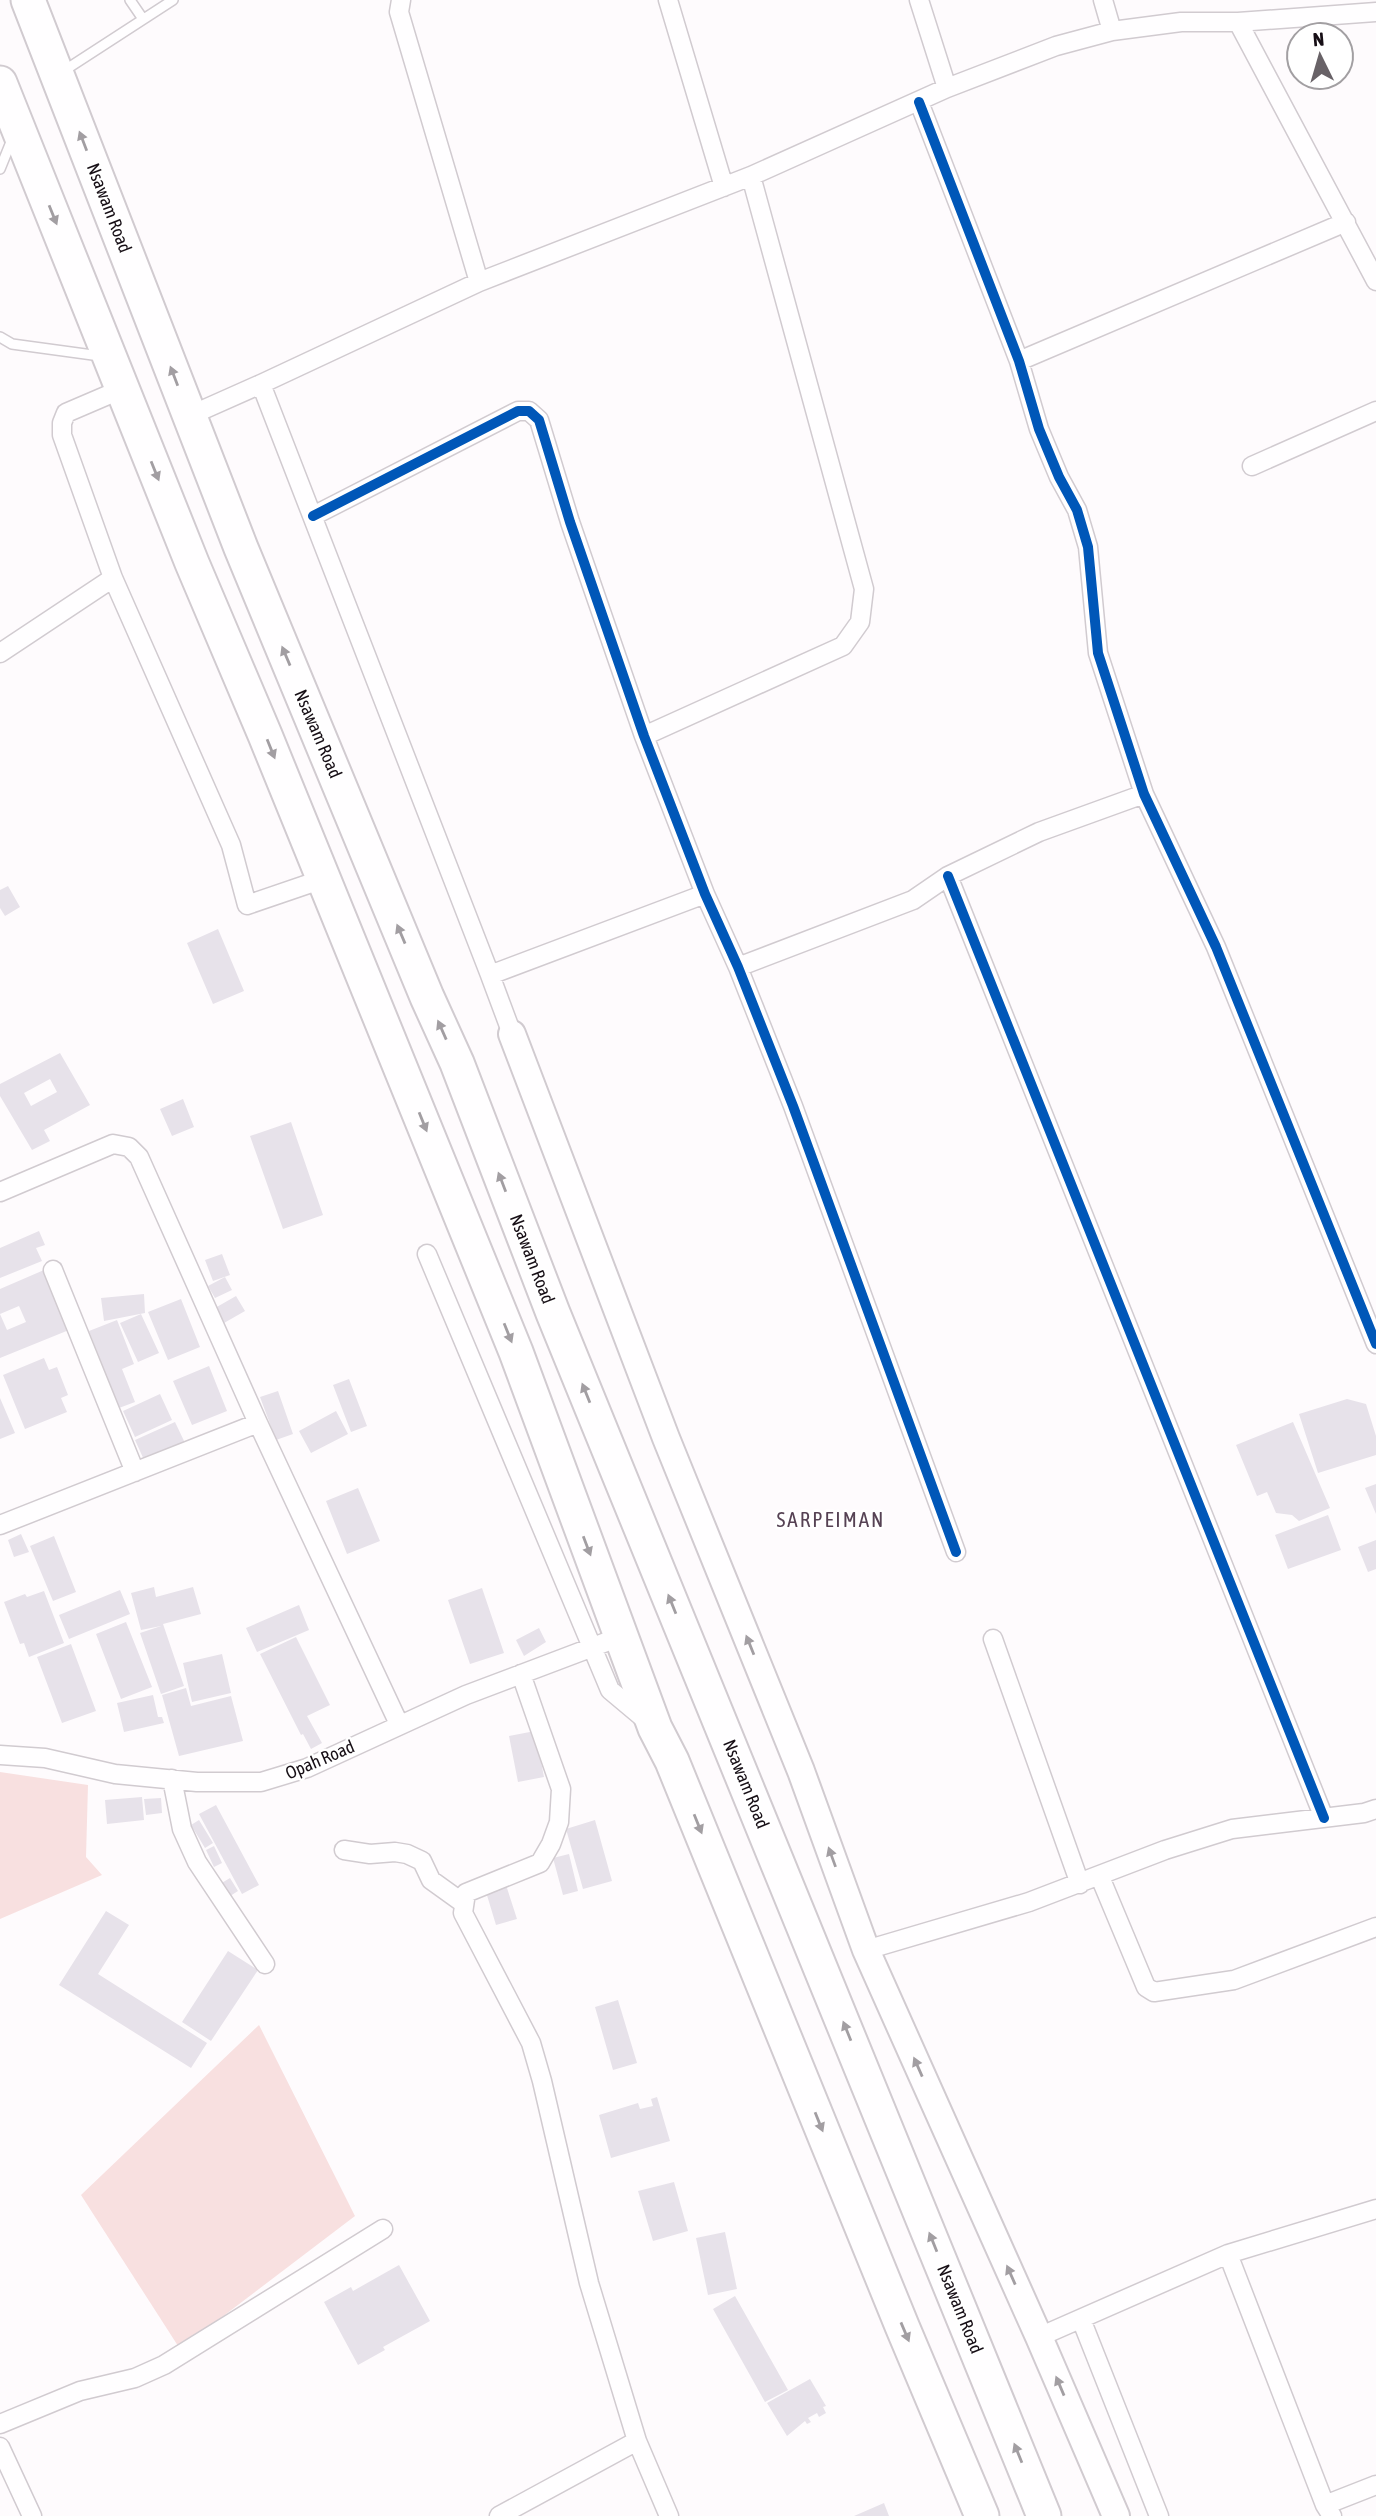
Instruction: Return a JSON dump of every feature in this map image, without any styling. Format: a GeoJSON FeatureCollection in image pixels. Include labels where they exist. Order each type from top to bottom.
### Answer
{"type":"FeatureCollection","features":[{"type":"Feature","properties":{"kind":"highway","name":"Nsawam Road"},"geometry":{"type":"LineString","coordinates":[[28,0],[257,587],[457,1063],[553,1313],[1044,2516]]}},
{"type":"Feature","properties":{"kind":"highway"},"geometry":{"type":"LineString","coordinates":[[0,83],[122,389],[516,1352],[608,1642],[672,1761],[982,2516]]}},
{"type":"Feature","properties":{"kind":"main road"},"geometry":{"type":"LineString","coordinates":[[512,1034],[666,1438],[801,1771],[866,1950],[1116,2516]]}},
{"type":"Feature","properties":{"kind":"street"},"geometry":{"type":"LineString","coordinates":[[401,0],[399,12],[479,282]]}},
{"type":"Feature","properties":{"kind":"street"},"geometry":{"type":"LineString","coordinates":[[668,0],[724,187]]}},
{"type":"Feature","properties":{"kind":"street"},"geometry":{"type":"LineString","coordinates":[[919,0],[947,88]]}},
{"type":"Feature","properties":{"kind":"street"},"geometry":{"type":"LineString","coordinates":[[1103,0],[1112,31]]}},
{"type":"Feature","properties":{"kind":"street"},"geometry":{"type":"LineString","coordinates":[[189,416],[479,282],[751,176],[947,88],[1056,46],[1112,31],[1181,22],[1238,22],[1376,12]]}},
{"type":"Feature","properties":{"kind":"street"},"geometry":{"type":"LineString","coordinates":[[1238,22],[1376,281]]}},
{"type":"Feature","properties":{"kind":"street"},"geometry":{"type":"LineString","coordinates":[[919,102],[1019,361],[1039,429],[1059,477],[1077,510],[1088,547],[1098,653],[1144,794],[1216,947],[1376,1344]]}},
{"type":"Feature","properties":{"kind":"street"},"geometry":{"type":"LineString","coordinates":[[644,736],[843,646],[860,622],[864,589],[751,176]]}},
{"type":"Feature","properties":{"kind":"street"},"geometry":{"type":"LineString","coordinates":[[1019,361],[1346,222]]}},
{"type":"Feature","properties":{"kind":"street"},"geometry":{"type":"LineString","coordinates":[[261,384],[512,1034]]}},
{"type":"Feature","properties":{"kind":"street"},"geometry":{"type":"LineString","coordinates":[[122,389],[66,413],[62,423],[62,435],[113,578],[231,845],[247,905],[323,879]]}},
{"type":"Feature","properties":{"kind":"street"},"geometry":{"type":"LineString","coordinates":[[313,516],[518,411],[529,411],[539,420],[570,522],[644,736],[705,894],[738,967],[793,1105],[956,1552]]}},
{"type":"Feature","properties":{"kind":"street"},"geometry":{"type":"LineString","coordinates":[[1252,466],[1376,411]]}},
{"type":"Feature","properties":{"kind":"street"},"geometry":{"type":"LineString","coordinates":[[0,653],[113,578]]}},
{"type":"Feature","properties":{"kind":"street"},"geometry":{"type":"LineString","coordinates":[[738,967],[913,900],[948,876],[1039,832],[1144,794]]}},
{"type":"Feature","properties":{"kind":"street"},"geometry":{"type":"LineString","coordinates":[[948,876],[1324,1818]]}},
{"type":"Feature","properties":{"kind":"street"},"geometry":{"type":"LineString","coordinates":[[490,975],[705,894]]}},
{"type":"Feature","properties":{"kind":"street"},"geometry":{"type":"LineString","coordinates":[[0,1192],[113,1144],[129,1147],[139,1157],[258,1423],[399,1724]]}},
{"type":"Feature","properties":{"kind":"street"},"geometry":{"type":"LineString","coordinates":[[427,1254],[608,1642]]}},
{"type":"Feature","properties":{"kind":"street"},"geometry":{"type":"LineString","coordinates":[[53,1270],[135,1472]]}},
{"type":"Feature","properties":{"kind":"street"},"geometry":{"type":"LineString","coordinates":[[0,1525],[258,1423]]}},
{"type":"Feature","properties":{"kind":"street"},"geometry":{"type":"LineString","coordinates":[[993,1639],[1080,1884]]}},
{"type":"Feature","properties":{"kind":"street","name":"Opah Road"},"geometry":{"type":"LineString","coordinates":[[0,1755],[45,1758],[115,1774],[261,1782],[307,1768],[399,1724],[608,1642]]}},
{"type":"Feature","properties":{"kind":"street"},"geometry":{"type":"LineString","coordinates":[[521,1674],[561,1789],[559,1822],[540,1863],[466,1893],[463,1913],[531,2043],[589,2283],[637,2441],[669,2516]]}},
{"type":"Feature","properties":{"kind":"street"},"geometry":{"type":"LineString","coordinates":[[172,1779],[182,1829],[197,1862],[265,1964]]}},
{"type":"Feature","properties":{"kind":"street"},"geometry":{"type":"LineString","coordinates":[[866,1950],[1029,1902],[1166,1850],[1233,1829],[1364,1813],[1376,1809]]}},
{"type":"Feature","properties":{"kind":"street"},"geometry":{"type":"LineString","coordinates":[[344,1850],[370,1854],[407,1854],[422,1861],[432,1880],[463,1903]]}},
{"type":"Feature","properties":{"kind":"street"},"geometry":{"type":"LineString","coordinates":[[1100,1877],[1146,1987],[1154,1992],[1234,1980],[1376,1927]]}},
{"type":"Feature","properties":{"kind":"street"},"geometry":{"type":"LineString","coordinates":[[1039,2337],[1228,2254],[1376,2209]]}},
{"type":"Feature","properties":{"kind":"street"},"geometry":{"type":"LineString","coordinates":[[0,2424],[80,2390],[135,2378],[164,2365],[383,2229]]}},
{"type":"Feature","properties":{"kind":"street"},"geometry":{"type":"LineString","coordinates":[[1228,2254],[1329,2510],[1376,2485]]}},
{"type":"Feature","properties":{"kind":"street"},"geometry":{"type":"LineString","coordinates":[[1082,2319],[1159,2516]]}},
{"type":"Feature","properties":{"kind":"street"},"geometry":{"type":"LineString","coordinates":[[499,2516],[637,2441]]}},
{"type":"Feature","properties":{"kind":"street"},"geometry":{"type":"LineString","coordinates":[[0,2447],[32,2516]]}},
{"type":"Feature","properties":{"kind":"lane"},"geometry":{"type":"LineString","coordinates":[[130,0],[143,19]]}},
{"type":"Feature","properties":{"kind":"lane"},"geometry":{"type":"LineString","coordinates":[[58,75],[173,0]]}},
{"type":"Feature","properties":{"kind":"lane"},"geometry":{"type":"LineString","coordinates":[[0,169],[17,126]]}},
{"type":"Feature","properties":{"kind":"lane"},"geometry":{"type":"LineString","coordinates":[[0,337],[12,344],[110,358]]}},
{"type":"Feature","properties":{"kind":"lane"},"geometry":{"type":"LineString","coordinates":[[0,348],[12,344]]}},
{"type":"Feature","properties":{"kind":"shaded area"},"geometry":{"type":"Polygon","coordinates":[[[0,1772],[88,1785],[86,1857],[102,1875],[0,1919],[0,1772]]]}},
{"type":"Feature","properties":{"kind":"shaded area"},"geometry":{"type":"Polygon","coordinates":[[[259,2025],[355,2216],[180,2349],[81,2195],[259,2025]]]}},
{"type":"Feature","properties":{"kind":"building"},"geometry":{"type":"Polygon","coordinates":[[[8,886],[20,907],[5,916],[0,908],[0,890],[8,886]]]}},
{"type":"Feature","properties":{"kind":"building"},"geometry":{"type":"Polygon","coordinates":[[[218,929],[244,991],[213,1004],[187,943],[218,929]]]}},
{"type":"Feature","properties":{"kind":"building"},"geometry":{"type":"Polygon","coordinates":[[[60,1053],[90,1105],[44,1130],[50,1141],[32,1150],[0,1096],[0,1084],[60,1053]],[[50,1079],[24,1093],[31,1106],[57,1092],[50,1079]]]}},
{"type":"Feature","properties":{"kind":"building"},"geometry":{"type":"Polygon","coordinates":[[[183,1099],[194,1127],[172,1136],[160,1109],[183,1099]]]}},
{"type":"Feature","properties":{"kind":"building"},"geometry":{"type":"Polygon","coordinates":[[[291,1122],[323,1215],[283,1229],[250,1136],[291,1122]]]}},
{"type":"Feature","properties":{"kind":"building"},"geometry":{"type":"Polygon","coordinates":[[[39,1231],[45,1245],[36,1248],[42,1261],[0,1278],[0,1248],[39,1231]]]}},
{"type":"Feature","properties":{"kind":"building"},"geometry":{"type":"Polygon","coordinates":[[[222,1254],[230,1275],[213,1281],[205,1260],[222,1254]]]}},
{"type":"Feature","properties":{"kind":"building"},"geometry":{"type":"Polygon","coordinates":[[[44,1270],[69,1330],[0,1358],[0,1314],[0,1289],[44,1270]],[[19,1306],[0,1314],[7,1330],[26,1322],[19,1306]]]}},
{"type":"Feature","properties":{"kind":"building"},"geometry":{"type":"Polygon","coordinates":[[[225,1277],[232,1290],[215,1298],[208,1286],[225,1277]]]}},
{"type":"Feature","properties":{"kind":"building"},"geometry":{"type":"Polygon","coordinates":[[[144,1294],[145,1313],[104,1321],[101,1298],[144,1294]]]}},
{"type":"Feature","properties":{"kind":"building"},"geometry":{"type":"Polygon","coordinates":[[[236,1296],[245,1311],[224,1323],[215,1308],[236,1296]]]}},
{"type":"Feature","properties":{"kind":"building"},"geometry":{"type":"Polygon","coordinates":[[[181,1299],[200,1347],[168,1360],[148,1312],[181,1299]]]}},
{"type":"Feature","properties":{"kind":"building"},"geometry":{"type":"Polygon","coordinates":[[[141,1314],[159,1353],[138,1362],[120,1323],[141,1314]]]}},
{"type":"Feature","properties":{"kind":"building"},"geometry":{"type":"Polygon","coordinates":[[[117,1320],[134,1364],[122,1369],[135,1402],[119,1408],[89,1331],[117,1320]]]}},
{"type":"Feature","properties":{"kind":"building"},"geometry":{"type":"Polygon","coordinates":[[[44,1358],[49,1370],[57,1367],[68,1395],[61,1398],[67,1412],[25,1429],[3,1375],[44,1358]]]}},
{"type":"Feature","properties":{"kind":"building"},"geometry":{"type":"Polygon","coordinates":[[[209,1366],[227,1411],[192,1425],[173,1381],[209,1366]]]}},
{"type":"Feature","properties":{"kind":"building"},"geometry":{"type":"Polygon","coordinates":[[[349,1379],[367,1426],[351,1432],[333,1385],[349,1379]]]}},
{"type":"Feature","properties":{"kind":"building"},"geometry":{"type":"Polygon","coordinates":[[[278,1391],[293,1434],[276,1440],[260,1397],[278,1391]]]}},
{"type":"Feature","properties":{"kind":"building"},"geometry":{"type":"Polygon","coordinates":[[[160,1394],[172,1420],[135,1437],[123,1411],[160,1394]]]}},
{"type":"Feature","properties":{"kind":"building"},"geometry":{"type":"Polygon","coordinates":[[[0,1398],[15,1433],[0,1439],[0,1398]]]}},
{"type":"Feature","properties":{"kind":"building"},"geometry":{"type":"Polygon","coordinates":[[[1347,1399],[1366,1404],[1376,1436],[1376,1455],[1318,1473],[1299,1414],[1347,1399]]]}},
{"type":"Feature","properties":{"kind":"building"},"geometry":{"type":"Polygon","coordinates":[[[336,1411],[348,1434],[311,1453],[299,1431],[336,1411]]]}},
{"type":"Feature","properties":{"kind":"building"},"geometry":{"type":"Polygon","coordinates":[[[175,1422],[185,1443],[145,1462],[135,1440],[175,1422]]]}},
{"type":"Feature","properties":{"kind":"building"},"geometry":{"type":"Polygon","coordinates":[[[1293,1422],[1330,1508],[1299,1521],[1292,1515],[1276,1513],[1267,1492],[1257,1496],[1236,1445],[1293,1422]]]}},
{"type":"Feature","properties":{"kind":"building"},"geometry":{"type":"Polygon","coordinates":[[[1376,1484],[1376,1514],[1365,1488],[1376,1484]]]}},
{"type":"Feature","properties":{"kind":"building"},"geometry":{"type":"Polygon","coordinates":[[[358,1488],[380,1541],[347,1554],[326,1501],[358,1488]]]}},
{"type":"Feature","properties":{"kind":"building"},"geometry":{"type":"Polygon","coordinates":[[[1328,1515],[1341,1550],[1288,1569],[1275,1535],[1328,1515]]]}},
{"type":"Feature","properties":{"kind":"building"},"geometry":{"type":"Polygon","coordinates":[[[21,1534],[29,1552],[14,1557],[8,1540],[21,1534]]]}},
{"type":"Feature","properties":{"kind":"building"},"geometry":{"type":"Polygon","coordinates":[[[54,1536],[76,1592],[53,1601],[30,1546],[54,1536]]]}},
{"type":"Feature","properties":{"kind":"building"},"geometry":{"type":"Polygon","coordinates":[[[1376,1540],[1376,1569],[1368,1572],[1358,1547],[1376,1540]]]}},
{"type":"Feature","properties":{"kind":"building"},"geometry":{"type":"Polygon","coordinates":[[[154,1587],[156,1597],[193,1587],[201,1614],[163,1624],[184,1686],[161,1694],[140,1633],[161,1626],[141,1630],[131,1593],[154,1587]]]}},
{"type":"Feature","properties":{"kind":"building"},"geometry":{"type":"Polygon","coordinates":[[[482,1588],[504,1653],[470,1664],[448,1600],[482,1588]]]}},
{"type":"Feature","properties":{"kind":"building"},"geometry":{"type":"Polygon","coordinates":[[[120,1590],[130,1614],[69,1639],[59,1615],[120,1590]]]}},
{"type":"Feature","properties":{"kind":"building"},"geometry":{"type":"Polygon","coordinates":[[[44,1591],[64,1643],[29,1657],[24,1643],[20,1644],[4,1602],[25,1594],[27,1597],[44,1591]]]}},
{"type":"Feature","properties":{"kind":"building"},"geometry":{"type":"Polygon","coordinates":[[[299,1605],[309,1630],[257,1652],[246,1628],[299,1605]]]}},
{"type":"Feature","properties":{"kind":"building"},"geometry":{"type":"Polygon","coordinates":[[[126,1622],[152,1687],[121,1699],[96,1634],[126,1622]]]}},
{"type":"Feature","properties":{"kind":"building"},"geometry":{"type":"Polygon","coordinates":[[[539,1628],[546,1642],[524,1656],[516,1640],[539,1628]]]}},
{"type":"Feature","properties":{"kind":"building"},"geometry":{"type":"Polygon","coordinates":[[[296,1637],[330,1705],[307,1716],[322,1743],[311,1749],[303,1734],[301,1735],[260,1654],[296,1637]]]}},
{"type":"Feature","properties":{"kind":"building"},"geometry":{"type":"Polygon","coordinates":[[[71,1644],[96,1711],[62,1723],[37,1657],[71,1644]]]}},
{"type":"Feature","properties":{"kind":"building"},"geometry":{"type":"Polygon","coordinates":[[[222,1654],[231,1693],[192,1702],[183,1663],[222,1654]]]}},
{"type":"Feature","properties":{"kind":"building"},"geometry":{"type":"Polygon","coordinates":[[[186,1688],[191,1706],[231,1696],[243,1741],[179,1756],[162,1695],[186,1688]]]}},
{"type":"Feature","properties":{"kind":"building"},"geometry":{"type":"Polygon","coordinates":[[[153,1695],[158,1717],[162,1717],[164,1723],[124,1732],[117,1703],[153,1695]]]}},
{"type":"Feature","properties":{"kind":"building"},"geometry":{"type":"Polygon","coordinates":[[[535,1731],[544,1777],[518,1782],[509,1736],[535,1731]]]}},
{"type":"Feature","properties":{"kind":"building"},"geometry":{"type":"Polygon","coordinates":[[[142,1797],[144,1820],[107,1824],[105,1800],[142,1797]]]}},
{"type":"Feature","properties":{"kind":"building"},"geometry":{"type":"Polygon","coordinates":[[[161,1798],[162,1813],[146,1815],[144,1799],[161,1798]]]}},
{"type":"Feature","properties":{"kind":"building"},"geometry":{"type":"Polygon","coordinates":[[[216,1805],[259,1885],[242,1894],[199,1814],[216,1805]]]}},
{"type":"Feature","properties":{"kind":"building"},"geometry":{"type":"Polygon","coordinates":[[[199,1820],[213,1843],[205,1848],[191,1825],[199,1820]]]}},
{"type":"Feature","properties":{"kind":"building"},"geometry":{"type":"Polygon","coordinates":[[[595,1820],[612,1881],[583,1889],[566,1829],[595,1820]]]}},
{"type":"Feature","properties":{"kind":"building"},"geometry":{"type":"Polygon","coordinates":[[[214,1846],[222,1863],[214,1867],[206,1850],[214,1846]]]}},
{"type":"Feature","properties":{"kind":"building"},"geometry":{"type":"Polygon","coordinates":[[[569,1854],[578,1891],[563,1895],[553,1858],[569,1854]]]}},
{"type":"Feature","properties":{"kind":"building"},"geometry":{"type":"Polygon","coordinates":[[[230,1878],[238,1891],[227,1898],[220,1884],[230,1878]]]}},
{"type":"Feature","properties":{"kind":"building"},"geometry":{"type":"Polygon","coordinates":[[[506,1885],[517,1919],[496,1925],[486,1892],[506,1885]]]}},
{"type":"Feature","properties":{"kind":"building"},"geometry":{"type":"Polygon","coordinates":[[[106,1911],[129,1925],[98,1974],[207,2043],[191,2068],[59,1985],[106,1911]]]}},
{"type":"Feature","properties":{"kind":"building"},"geometry":{"type":"Polygon","coordinates":[[[228,1951],[258,1970],[211,2041],[182,2022],[228,1951]]]}},
{"type":"Feature","properties":{"kind":"building"},"geometry":{"type":"Polygon","coordinates":[[[618,2000],[637,2063],[613,2070],[595,2007],[618,2000]]]}},
{"type":"Feature","properties":{"kind":"building"},"geometry":{"type":"Polygon","coordinates":[[[657,2097],[670,2141],[611,2158],[599,2115],[638,2103],[640,2109],[653,2106],[651,2099],[657,2097]]]}},
{"type":"Feature","properties":{"kind":"building"},"geometry":{"type":"Polygon","coordinates":[[[674,2182],[688,2231],[653,2241],[638,2191],[674,2182]]]}},
{"type":"Feature","properties":{"kind":"building"},"geometry":{"type":"Polygon","coordinates":[[[725,2232],[737,2289],[708,2295],[696,2238],[725,2232]]]}},
{"type":"Feature","properties":{"kind":"building"},"geometry":{"type":"Polygon","coordinates":[[[399,2265],[430,2321],[383,2347],[385,2350],[358,2365],[324,2302],[351,2287],[353,2291],[399,2265]]]}},
{"type":"Feature","properties":{"kind":"building"},"geometry":{"type":"Polygon","coordinates":[[[735,2296],[788,2390],[765,2402],[713,2309],[735,2296]]]}},
{"type":"Feature","properties":{"kind":"building"},"geometry":{"type":"Polygon","coordinates":[[[810,2379],[826,2406],[823,2407],[826,2413],[819,2417],[817,2413],[808,2418],[811,2422],[807,2424],[805,2421],[787,2436],[767,2403],[810,2379]]]}},
{"type":"Feature","properties":{"kind":"building"},"geometry":{"type":"Polygon","coordinates":[[[884,2503],[889,2516],[854,2516],[884,2503]]]}},
{"type":"Feature","properties":{"kind":"cycle path"},"geometry":{"type":"LineString","coordinates":[[919,102],[1019,361],[1039,429],[1059,477],[1077,510],[1088,547],[1098,653],[1144,794],[1216,947],[1376,1344]]}},
{"type":"Feature","properties":{"kind":"cycle path"},"geometry":{"type":"LineString","coordinates":[[313,516],[518,411],[529,411],[539,420],[570,522],[644,736],[705,894],[738,967],[793,1106],[956,1552]]}},
{"type":"Feature","properties":{"kind":"cycle path"},"geometry":{"type":"LineString","coordinates":[[948,876],[1324,1818]]}},
{"type":"Feature","properties":{"kind":"district","name":"SARPEIMAN"},"geometry":{"type":"Point","coordinates":[831,1520]}}]}
